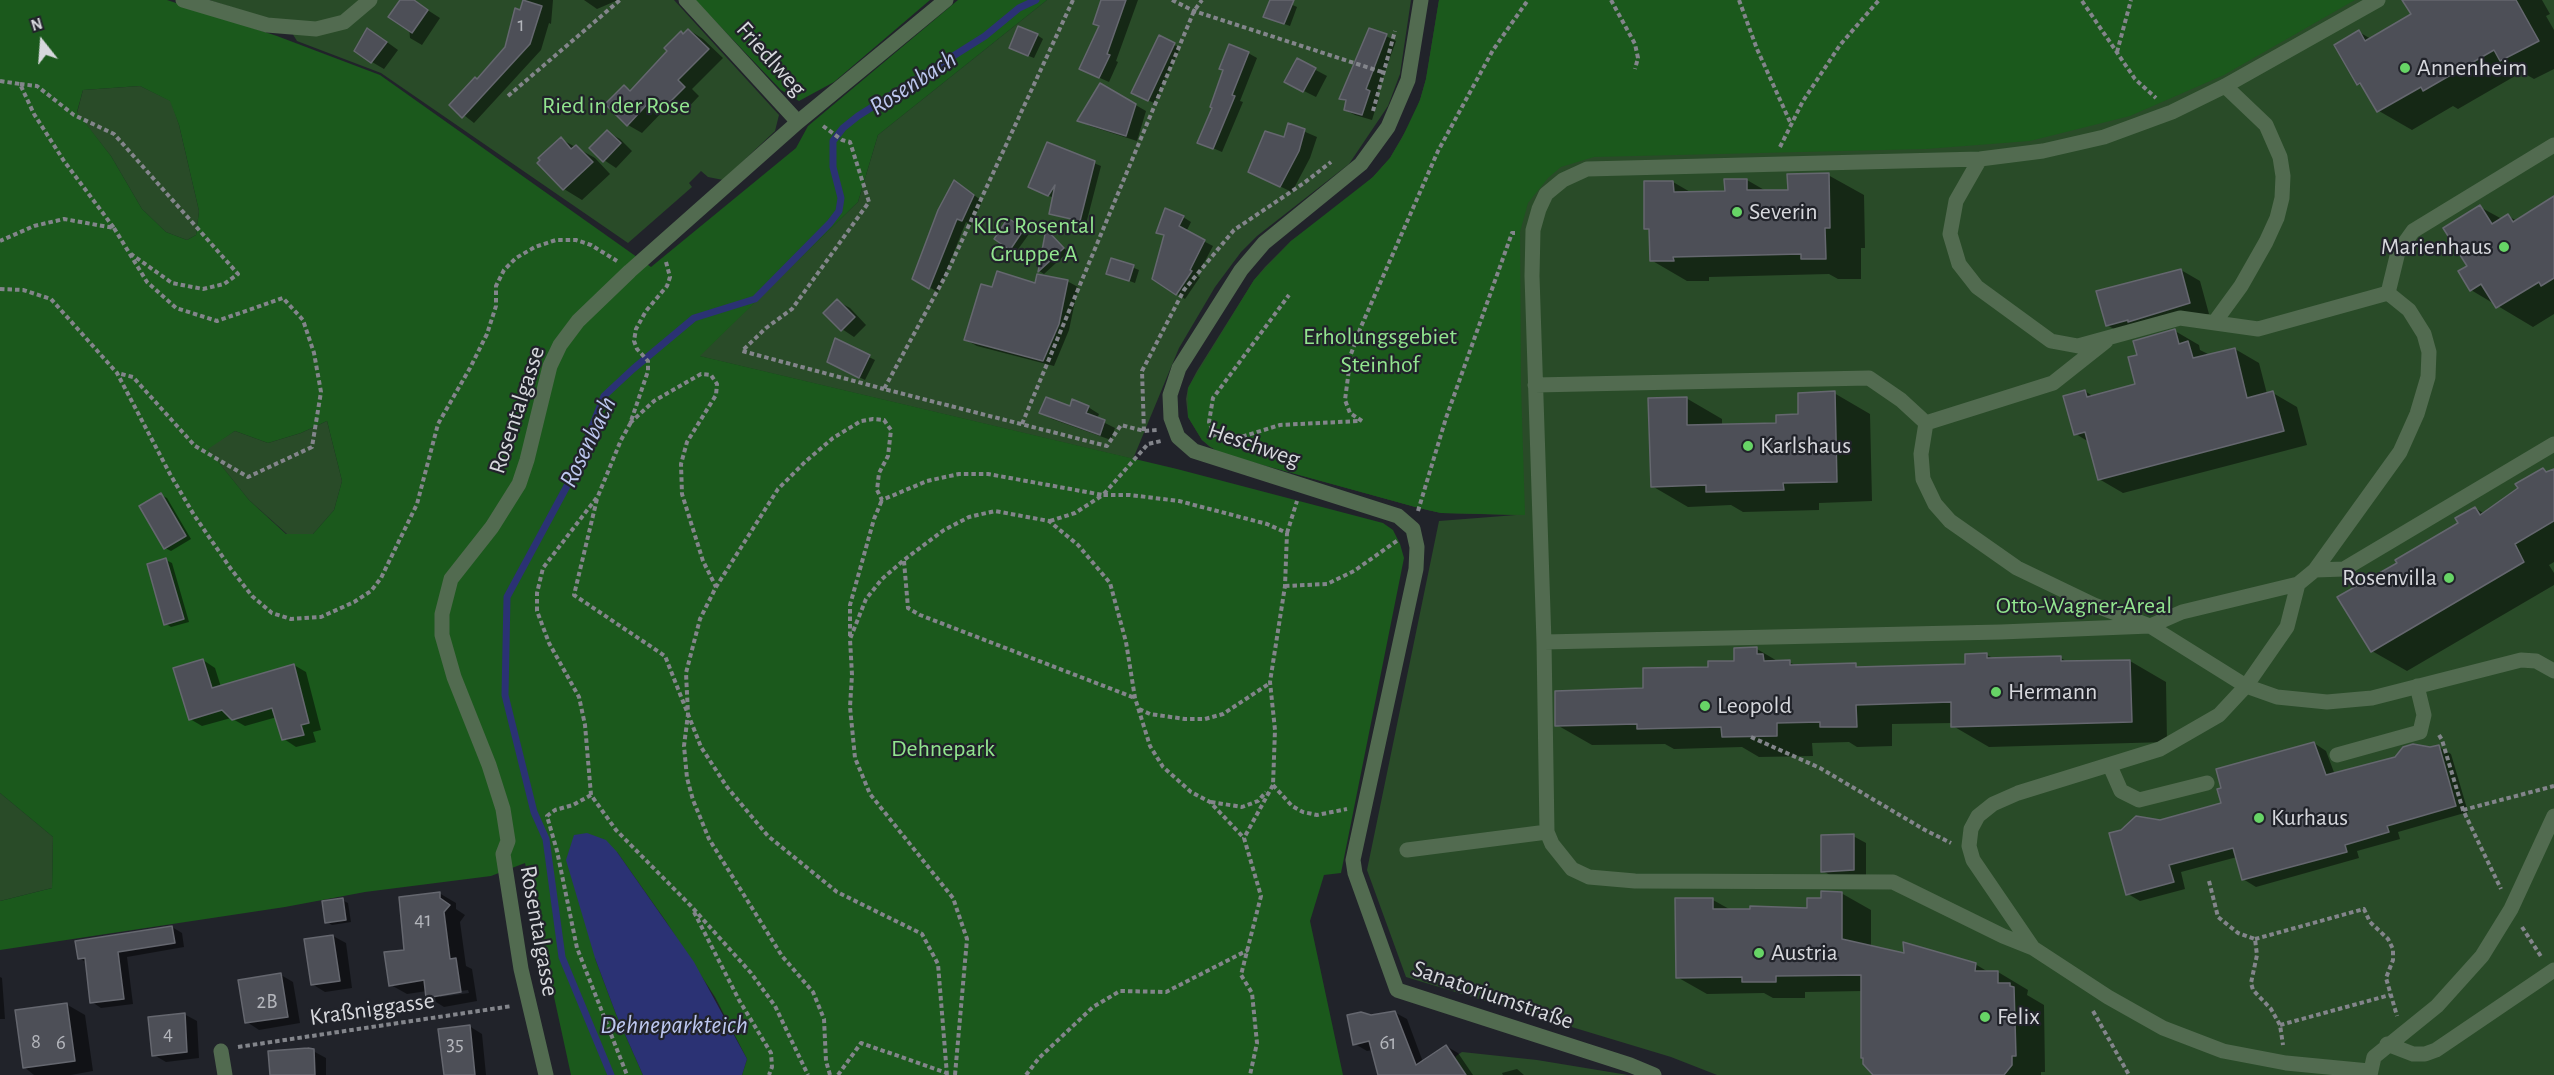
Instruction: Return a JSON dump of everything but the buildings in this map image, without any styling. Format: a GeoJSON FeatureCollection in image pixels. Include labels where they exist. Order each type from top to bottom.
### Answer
{"type":"FeatureCollection","features":[{"type":"Feature","properties":{"kind":"street"},"geometry":{"type":"LineString","coordinates":[[183,0],[267,25],[316,28],[344,22],[370,0]]}},
{"type":"Feature","properties":{"kind":"street","name":"Friedlweg"},"geometry":{"type":"LineString","coordinates":[[686,0],[798,122]]}},
{"type":"Feature","properties":{"kind":"street","name":"Rosentalgasse"},"geometry":{"type":"LineString","coordinates":[[546,1075],[528,1004],[503,854],[508,841],[503,809],[497,786],[446,654],[442,634],[442,614],[451,579],[492,527],[519,484],[550,366],[560,345],[597,301],[798,122],[946,0]]}},
{"type":"Feature","properties":{"kind":"street","name":"Heschweg"},"geometry":{"type":"LineString","coordinates":[[1413,529],[1398,516],[1194,451],[1176,433],[1169,407],[1173,383],[1188,352],[1220,300],[1264,243],[1361,164],[1388,127],[1408,80],[1421,0]]}},
{"type":"Feature","properties":{"kind":"street"},"geometry":{"type":"LineString","coordinates":[[2378,0],[2225,86],[2172,112],[2104,137],[2043,151],[1980,159],[1587,169],[1563,180],[1546,194],[1533,230],[1532,276],[1544,642],[1547,832],[1552,844],[1572,869],[1589,877],[1635,881],[1893,882],[2003,936],[2033,948],[2108,997],[2163,1028],[2223,1051],[2286,1063],[2370,1073],[2374,1057],[2387,1044],[2437,1006],[2482,956],[2511,909],[2554,816]]}},
{"type":"Feature","properties":{"kind":"street"},"geometry":{"type":"LineString","coordinates":[[2214,323],[2241,286],[2266,243],[2277,218],[2282,198],[2283,176],[2280,157],[2266,125],[2225,86]]}},
{"type":"Feature","properties":{"kind":"street"},"geometry":{"type":"LineString","coordinates":[[2388,293],[2398,252],[2413,231],[2554,145]]}},
{"type":"Feature","properties":{"kind":"street"},"geometry":{"type":"LineString","coordinates":[[1980,159],[1956,201],[1950,234],[1959,264],[1977,288],[2051,341],[2078,346],[2180,318],[2258,329],[2388,293]]}},
{"type":"Feature","properties":{"kind":"street"},"geometry":{"type":"LineString","coordinates":[[1544,642],[1920,635],[2150,626],[2182,612],[2298,584],[2315,570],[2400,452],[2417,414],[2428,377],[2429,352],[2424,334],[2409,310],[2388,293]]}},
{"type":"Feature","properties":{"kind":"street"},"geometry":{"type":"LineString","coordinates":[[1926,423],[2053,383],[2111,337]]}},
{"type":"Feature","properties":{"kind":"street"},"geometry":{"type":"LineString","coordinates":[[1535,385],[1869,378],[1901,400],[1926,423]]}},
{"type":"Feature","properties":{"kind":"street"},"geometry":{"type":"LineString","coordinates":[[1926,423],[1921,454],[1923,479],[1935,504],[1950,521],[2018,568],[2094,604],[2150,626],[2246,686],[2277,697],[2327,702],[2372,698],[2510,661],[2536,661],[2554,671]]}},
{"type":"Feature","properties":{"kind":"street"},"geometry":{"type":"LineString","coordinates":[[2315,570],[2344,569],[2554,444]]}},
{"type":"Feature","properties":{"kind":"street"},"geometry":{"type":"LineString","coordinates":[[1366,802],[1416,569],[1417,547],[1413,529]]}},
{"type":"Feature","properties":{"kind":"street"},"geometry":{"type":"LineString","coordinates":[[2033,948],[1987,882],[1971,852],[1971,829],[1978,816],[1993,804],[2018,793],[2160,749],[2219,715],[2246,686],[2287,627],[2298,584]]}},
{"type":"Feature","properties":{"kind":"street"},"geometry":{"type":"LineString","coordinates":[[2337,755],[2420,732],[2424,715],[2417,686]]}},
{"type":"Feature","properties":{"kind":"street"},"geometry":{"type":"LineString","coordinates":[[2110,766],[2121,791],[2139,800],[2207,783]]}},
{"type":"Feature","properties":{"kind":"street","name":"Sanatoriumstraße"},"geometry":{"type":"LineString","coordinates":[[1366,802],[1355,844],[1353,860],[1355,873],[1397,990],[1630,1065],[1654,1075]]}},
{"type":"Feature","properties":{"kind":"street"},"geometry":{"type":"LineString","coordinates":[[1407,850],[1547,832]]}},
{"type":"Feature","properties":{"kind":"street"},"geometry":{"type":"LineString","coordinates":[[2387,1044],[2413,1054],[2425,1054],[2436,1050],[2552,971]]}},
{"type":"Feature","properties":{"kind":"street"},"geometry":{"type":"LineString","coordinates":[[221,1051],[225,1075]]}},
{"type":"Feature","properties":{"kind":"path"},"geometry":{"type":"LineString","coordinates":[[508,96],[620,0]]}},
{"type":"Feature","properties":{"kind":"path"},"geometry":{"type":"LineString","coordinates":[[884,389],[946,275],[1073,0]]}},
{"type":"Feature","properties":{"kind":"path"},"geometry":{"type":"LineString","coordinates":[[1172,0],[1194,11],[1408,80]]}},
{"type":"Feature","properties":{"kind":"path"},"geometry":{"type":"LineString","coordinates":[[1022,424],[1194,11],[1202,0]]}},
{"type":"Feature","properties":{"kind":"path"},"geometry":{"type":"LineString","coordinates":[[1289,295],[1213,398],[1209,422],[1213,436],[1229,441],[1280,424],[1362,421],[1350,413],[1345,400],[1351,354],[1360,329],[1438,151],[1493,50],[1528,0]]}},
{"type":"Feature","properties":{"kind":"path"},"geometry":{"type":"LineString","coordinates":[[1611,0],[1635,44],[1638,58],[1635,69]]}},
{"type":"Feature","properties":{"kind":"path"},"geometry":{"type":"LineString","coordinates":[[1739,0],[1757,49],[1791,125]]}},
{"type":"Feature","properties":{"kind":"path"},"geometry":{"type":"LineString","coordinates":[[1771,164],[1803,101],[1840,45],[1879,0]]}},
{"type":"Feature","properties":{"kind":"path"},"geometry":{"type":"LineString","coordinates":[[2117,52],[2131,0]]}},
{"type":"Feature","properties":{"kind":"path"},"geometry":{"type":"LineString","coordinates":[[2082,1],[2135,79],[2156,98]]}},
{"type":"Feature","properties":{"kind":"path"},"geometry":{"type":"LineString","coordinates":[[0,81],[37,86],[74,115],[114,134],[238,274],[224,284],[203,289],[172,283],[128,252]]}},
{"type":"Feature","properties":{"kind":"path"},"geometry":{"type":"LineString","coordinates":[[20,84],[34,114],[64,161],[114,228],[147,282],[176,308],[217,321],[283,298],[303,320],[318,372],[321,392],[312,447],[248,477],[195,446],[134,377],[117,373]]}},
{"type":"Feature","properties":{"kind":"path"},"geometry":{"type":"LineString","coordinates":[[820,123],[842,140],[850,142],[869,202],[792,309],[766,328],[742,351],[1107,446],[1121,425],[1144,431],[1176,433]]}},
{"type":"Feature","properties":{"kind":"path"},"geometry":{"type":"LineString","coordinates":[[0,241],[34,226],[64,219],[114,228]]}},
{"type":"Feature","properties":{"kind":"path"},"geometry":{"type":"LineString","coordinates":[[1285,586],[1328,584],[1354,571],[1413,529],[1446,418],[1512,233],[1533,230]]}},
{"type":"Feature","properties":{"kind":"path"},"geometry":{"type":"LineString","coordinates":[[0,289],[24,290],[51,299],[117,373],[194,515],[252,596],[272,613],[291,619],[321,617],[354,602],[371,591],[381,578],[417,504],[438,424],[487,334],[496,306],[496,286],[504,270],[516,258],[535,247],[555,240],[576,240],[606,253],[630,271]]}},
{"type":"Feature","properties":{"kind":"path"},"geometry":{"type":"LineString","coordinates":[[659,244],[664,252],[670,277],[667,286],[646,311],[636,329],[634,341],[637,349],[648,361],[648,371],[630,424],[598,495],[574,595],[665,656],[701,747],[727,787],[768,836],[837,892],[922,934],[938,964],[947,1074],[861,1043],[838,1075]]}},
{"type":"Feature","properties":{"kind":"path"},"geometry":{"type":"LineString","coordinates":[[630,424],[654,401],[701,374],[711,375],[717,384],[716,395],[687,442],[681,465],[682,494],[703,561],[716,588]]}},
{"type":"Feature","properties":{"kind":"path"},"geometry":{"type":"LineString","coordinates":[[830,1075],[826,1060],[824,1019],[813,992],[782,956],[760,922],[709,839],[693,800],[687,778],[684,746],[688,714],[686,673],[690,650],[700,619],[716,588],[778,489],[826,444],[861,421],[884,420],[891,430],[888,456],[879,473],[877,490],[882,500]]}},
{"type":"Feature","properties":{"kind":"path"},"geometry":{"type":"LineString","coordinates":[[850,639],[866,599],[882,579],[944,530],[969,517],[995,511],[1049,521],[1075,513],[1102,495],[1148,444],[1176,433]]}},
{"type":"Feature","properties":{"kind":"path"},"geometry":{"type":"LineString","coordinates":[[955,1075],[967,939],[952,898],[870,794],[855,758],[850,707],[852,675],[850,604],[874,519],[882,500],[927,481],[959,474],[988,474],[1102,495],[1130,495],[1179,501],[1268,524],[1287,533]]}},
{"type":"Feature","properties":{"kind":"path"},"geometry":{"type":"LineString","coordinates":[[1244,838],[1273,784],[1275,739],[1270,682],[1285,586],[1287,533],[1302,486]]}},
{"type":"Feature","properties":{"kind":"path"},"geometry":{"type":"LineString","coordinates":[[598,495],[543,568],[537,593],[537,611],[549,643],[579,697],[585,725],[591,795],[616,830],[692,906],[751,973],[776,1006],[808,1075]]}},
{"type":"Feature","properties":{"kind":"path"},"geometry":{"type":"LineString","coordinates":[[1049,521],[1078,545],[1110,583],[1126,642],[1135,698],[1150,746],[1163,767],[1191,792],[1210,802],[1242,807],[1258,801],[1273,784]]}},
{"type":"Feature","properties":{"kind":"path"},"geometry":{"type":"LineString","coordinates":[[904,560],[908,608],[920,615],[1135,698]]}},
{"type":"Feature","properties":{"kind":"path"},"geometry":{"type":"LineString","coordinates":[[1138,708],[1161,715],[1205,718],[1223,714],[1270,682]]}},
{"type":"Feature","properties":{"kind":"path"},"geometry":{"type":"LineString","coordinates":[[2424,715],[2442,740],[2463,810],[2511,909],[2552,971]]}},
{"type":"Feature","properties":{"kind":"path"},"geometry":{"type":"LineString","coordinates":[[1752,737],[1809,762],[1925,830],[1971,852]]}},
{"type":"Feature","properties":{"kind":"path"},"geometry":{"type":"LineString","coordinates":[[1273,784],[1292,806],[1303,812],[1317,815],[1341,811],[1366,802]]}},
{"type":"Feature","properties":{"kind":"path"},"geometry":{"type":"LineString","coordinates":[[2463,810],[2554,786]]}},
{"type":"Feature","properties":{"kind":"path"},"geometry":{"type":"LineString","coordinates":[[591,795],[573,805],[555,810],[547,816],[557,851],[577,948],[627,1075]]}},
{"type":"Feature","properties":{"kind":"path"},"geometry":{"type":"LineString","coordinates":[[1210,802],[1244,838],[1261,896],[1241,975],[1252,993],[1257,1043],[1250,1075]]}},
{"type":"Feature","properties":{"kind":"path"},"geometry":{"type":"LineString","coordinates":[[2209,881],[2218,917],[2238,933],[2255,939],[2364,909],[2370,922],[2388,939],[2393,949],[2393,960],[2386,978],[2403,1032]]}},
{"type":"Feature","properties":{"kind":"path"},"geometry":{"type":"LineString","coordinates":[[692,906],[739,1000],[771,1053],[772,1067],[769,1075]]}},
{"type":"Feature","properties":{"kind":"path"},"geometry":{"type":"LineString","coordinates":[[2255,939],[2257,955],[2251,983],[2253,990],[2271,1009],[2280,1025],[2286,1063]]}},
{"type":"Feature","properties":{"kind":"path"},"geometry":{"type":"LineString","coordinates":[[1026,1075],[1040,1058],[1093,1007],[1120,991],[1166,992],[1248,950]]}},
{"type":"Feature","properties":{"kind":"path"},"geometry":{"type":"LineString","coordinates":[[2280,1025],[2390,995]]}},
{"type":"Feature","properties":{"kind":"path","name":"Kraßniggasse"},"geometry":{"type":"LineString","coordinates":[[221,1051],[528,1004]]}},
{"type":"Feature","properties":{"kind":"path"},"geometry":{"type":"LineString","coordinates":[[2088,1005],[2129,1075]]}},
{"type":"Feature","properties":{"kind":"green space","name":"Dehnepark"},"geometry":{"type":"Polygon","coordinates":[[[0,0],[167,0],[277,36],[380,75],[651,267],[796,148],[808,126],[958,0],[1047,0],[878,135],[858,202],[700,356],[1177,469],[1383,523],[1393,530],[1404,558],[1341,873],[1324,875],[1310,921],[1343,1075],[742,1075],[747,1059],[715,997],[617,852],[595,958],[616,1014],[643,1075],[571,1075],[525,863],[491,876],[365,892],[285,907],[0,950],[0,901],[52,888],[53,837],[0,793],[0,0]],[[140,86],[83,90],[77,112],[111,156],[142,209],[166,232],[187,240],[196,235],[199,211],[179,125],[170,101],[140,86]],[[327,421],[301,433],[268,443],[235,431],[208,449],[249,500],[286,534],[313,534],[334,510],[342,481],[327,421]]]}},
{"type":"Feature","properties":{"kind":"green space","name":"Ried in der Rose"},"geometry":{"type":"Polygon","coordinates":[[[209,0],[674,0],[779,115],[775,131],[723,180],[708,177],[701,171],[689,183],[692,187],[628,243],[381,73],[297,41],[284,20],[275,21],[209,0]]]}},
{"type":"Feature","properties":{"kind":"green space"},"geometry":{"type":"Polygon","coordinates":[[[695,0],[930,0],[834,82],[799,101],[781,90],[695,0]]]}},
{"type":"Feature","properties":{"kind":"green space","name":"KLG Rosental Gruppe A"},"geometry":{"type":"Polygon","coordinates":[[[1047,0],[1411,0],[1400,74],[1388,106],[1349,164],[1257,236],[1241,252],[1215,287],[1179,348],[1133,459],[699,356],[858,202],[878,135],[1047,0]]]}},
{"type":"Feature","properties":{"kind":"green space","name":"Otto-Wagner-Areal"},"geometry":{"type":"Polygon","coordinates":[[[1439,0],[2554,0],[2554,1075],[1717,1075],[1671,1057],[1406,977],[1367,870],[1439,521],[1516,515],[1441,513],[1235,457],[1210,447],[1202,440],[1188,417],[1186,399],[1188,388],[1197,371],[1254,280],[1265,267],[1291,241],[1353,195],[1390,158],[1412,120],[1420,100],[1426,79],[1439,0]]]}},
{"type":"Feature","properties":{"kind":"green space","name":"Erholungsgebiet Steinhof"},"geometry":{"type":"Polygon","coordinates":[[[1439,0],[2355,0],[2224,75],[2130,116],[2030,141],[1926,149],[1594,157],[1561,167],[1548,178],[1528,203],[1520,232],[1525,515],[1441,513],[1219,453],[1202,440],[1188,417],[1188,388],[1254,280],[1291,241],[1373,177],[1390,158],[1420,100],[1426,79],[1439,0]]]}},
{"type":"Feature","properties":{"kind":"green space"},"geometry":{"type":"Polygon","coordinates":[[[140,86],[171,101],[179,125],[199,211],[196,235],[187,240],[166,232],[142,209],[111,156],[77,113],[83,90],[140,86]]]}},
{"type":"Feature","properties":{"kind":"green space"},"geometry":{"type":"Polygon","coordinates":[[[327,421],[342,481],[334,510],[313,534],[287,534],[249,500],[207,448],[235,431],[268,443],[301,433],[327,421]]]}},
{"type":"Feature","properties":{"kind":"green space"},"geometry":{"type":"Polygon","coordinates":[[[0,793],[53,837],[52,888],[0,901],[0,793]]]}},
{"type":"Feature","properties":{"kind":"green space"},"geometry":{"type":"Polygon","coordinates":[[[1462,1052],[1537,1060],[1628,1075],[1450,1075],[1456,1056],[1462,1052]]]}},
{"type":"Feature","properties":{"kind":"water","name":"Dehneparkteich"},"geometry":{"type":"Polygon","coordinates":[[[587,833],[606,840],[617,852],[694,962],[747,1059],[742,1075],[643,1075],[616,1014],[595,958],[566,860],[574,835],[587,833]]]}},
{"type":"Feature","properties":{"kind":"waterway","name":"Rosenbach"},"geometry":{"type":"LineString","coordinates":[[611,1075],[562,957],[546,839],[534,812],[505,695],[507,597],[574,473],[604,396],[694,318],[755,299],[830,223],[839,211],[841,198],[833,167],[833,141],[843,128],[858,116],[985,36],[1019,8],[1036,0]]}},
{"type":"Feature","properties":{"kind":"place","name":"Annenheim"},"geometry":{"type":"Point","coordinates":[2405,68]}},
{"type":"Feature","properties":{"kind":"place","name":"Severin"},"geometry":{"type":"Point","coordinates":[1737,212]}},
{"type":"Feature","properties":{"kind":"place","name":"Marienhaus"},"geometry":{"type":"Point","coordinates":[2504,247]}},
{"type":"Feature","properties":{"kind":"place","name":"Karlshaus"},"geometry":{"type":"Point","coordinates":[1748,446]}},
{"type":"Feature","properties":{"kind":"place","name":"Rosenvilla"},"geometry":{"type":"Point","coordinates":[2449,578]}},
{"type":"Feature","properties":{"kind":"place","name":"Hermann"},"geometry":{"type":"Point","coordinates":[1996,692]}},
{"type":"Feature","properties":{"kind":"place","name":"Leopold"},"geometry":{"type":"Point","coordinates":[1705,706]}},
{"type":"Feature","properties":{"kind":"place","name":"Kurhaus"},"geometry":{"type":"Point","coordinates":[2259,818]}},
{"type":"Feature","properties":{"kind":"place","name":"Austria"},"geometry":{"type":"Point","coordinates":[1759,953]}},
{"type":"Feature","properties":{"kind":"place","name":"Felix"},"geometry":{"type":"Point","coordinates":[1985,1017]}}]}
